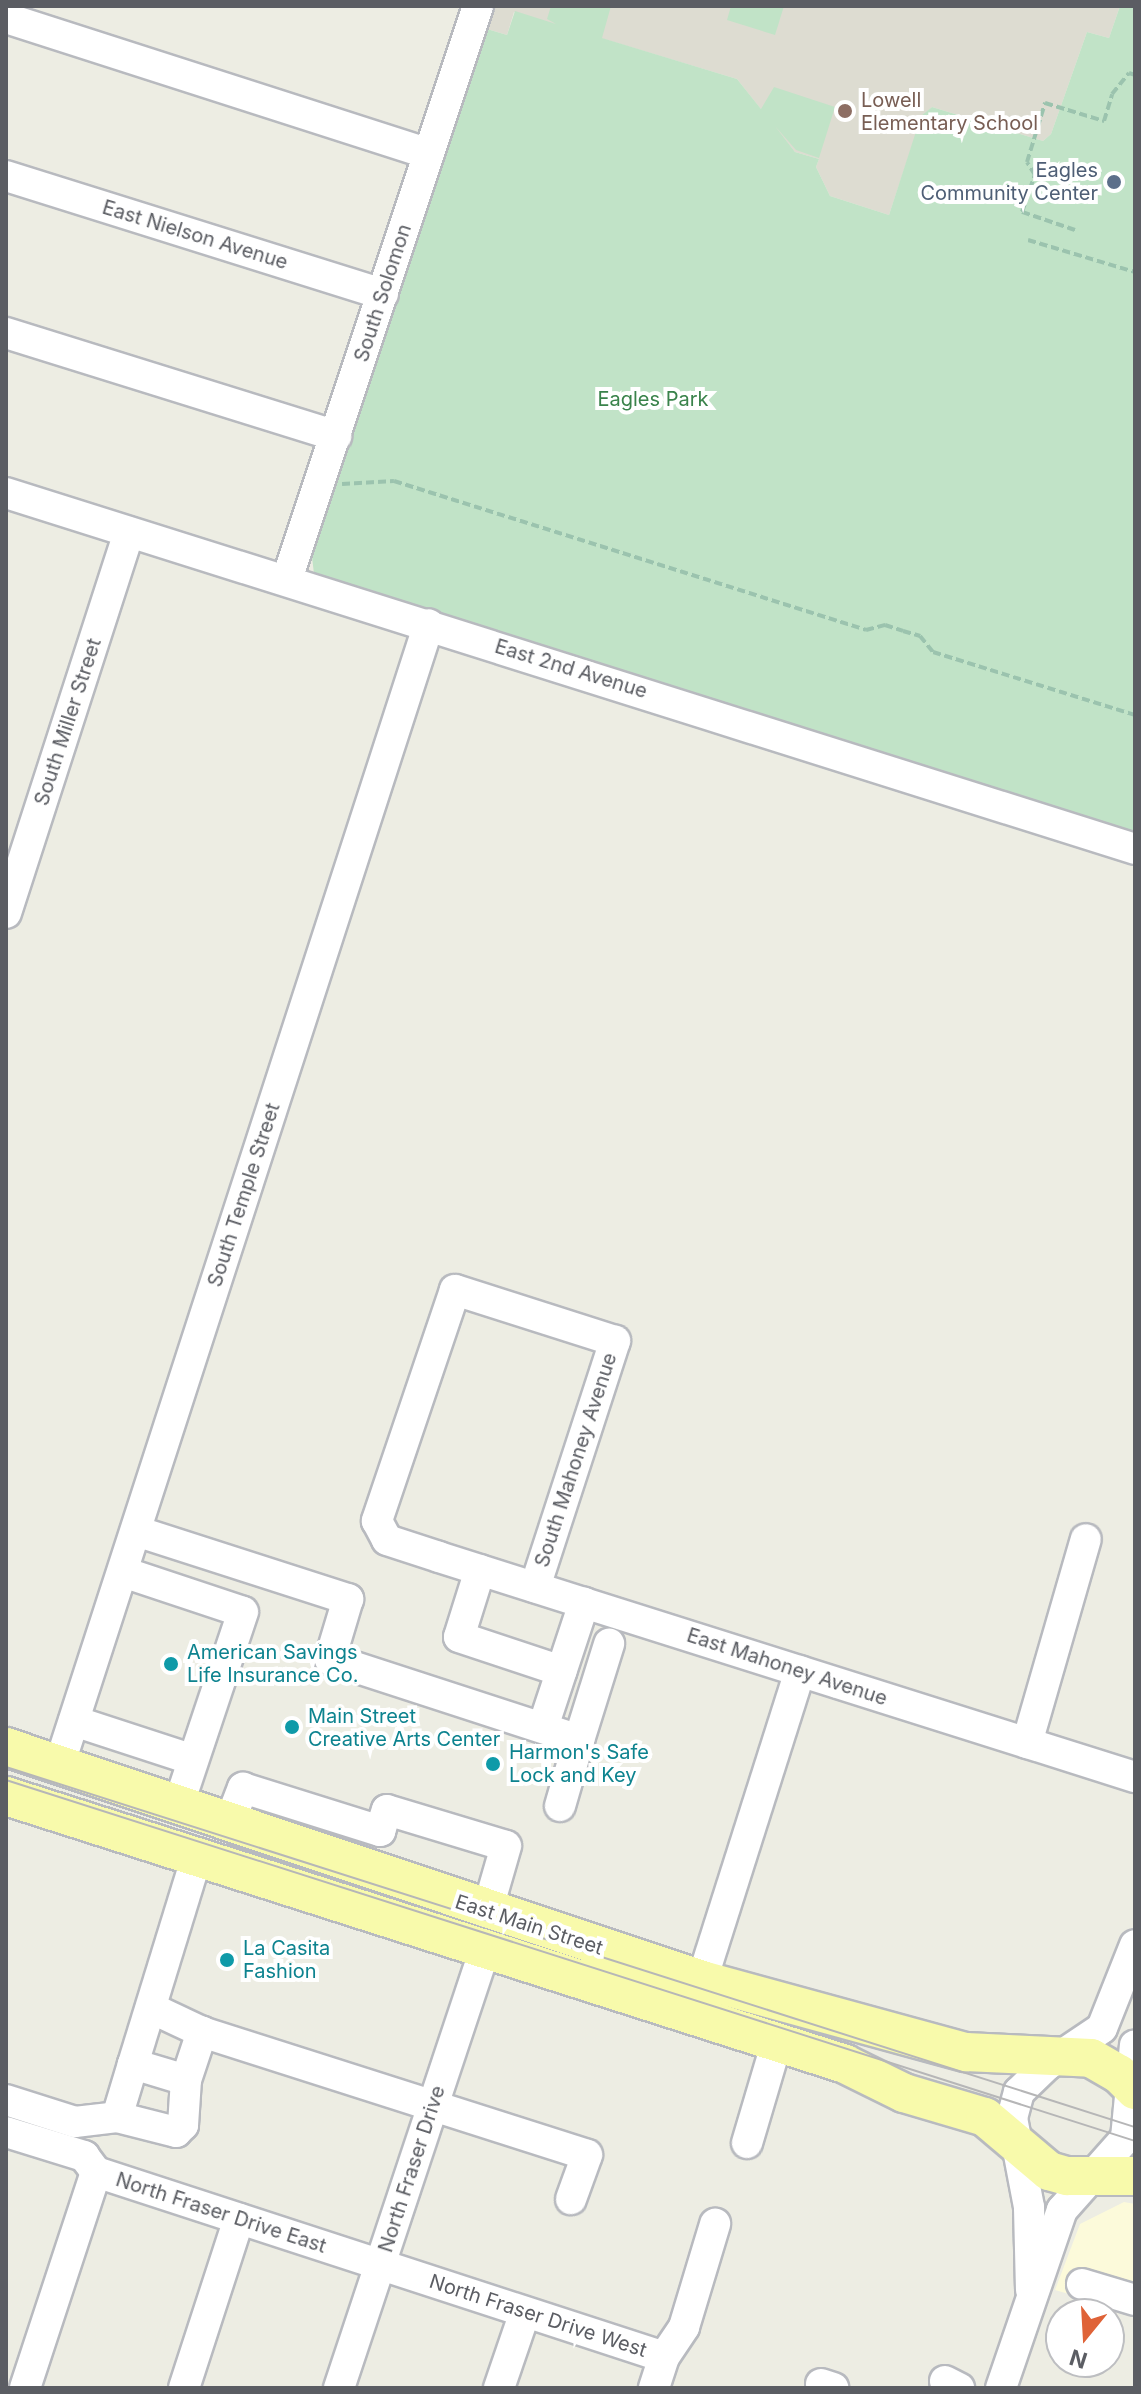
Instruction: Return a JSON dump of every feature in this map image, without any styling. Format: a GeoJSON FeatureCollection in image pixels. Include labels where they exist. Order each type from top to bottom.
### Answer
{"type":"FeatureCollection","features":[{"type":"Feature","properties":{"kind":"main road","name":"East Main Street"},"geometry":{"type":"LineString","coordinates":[[6,1747],[487,1912],[702,1980],[966,2052],[1063,2055]]}},
{"type":"Feature","properties":{"kind":"main road","name":"East Main Street"},"geometry":{"type":"LineString","coordinates":[[6,1796],[845,2064],[904,2093],[977,2113],[1014,2142]]}},
{"type":"Feature","properties":{"kind":"main road"},"geometry":{"type":"LineString","coordinates":[[1063,2055],[1098,2061],[1134,2088]]}},
{"type":"Feature","properties":{"kind":"main road"},"geometry":{"type":"LineString","coordinates":[[1014,2142],[1049,2171],[1135,2176]]}},
{"type":"Feature","properties":{"kind":"street","name":"South Solomon"},"geometry":{"type":"LineString","coordinates":[[287,579],[429,154],[470,8]]}},
{"type":"Feature","properties":{"kind":"street"},"geometry":{"type":"LineString","coordinates":[[6,18],[429,154]]}},
{"type":"Feature","properties":{"kind":"street","name":"East Nielson Avenue"},"geometry":{"type":"LineString","coordinates":[[6,176],[383,294]]}},
{"type":"Feature","properties":{"kind":"street"},"geometry":{"type":"LineString","coordinates":[[6,333],[336,436]]}},
{"type":"Feature","properties":{"kind":"street","name":"East 2nd Avenue"},"geometry":{"type":"LineString","coordinates":[[6,493],[287,579],[1135,849]]}},
{"type":"Feature","properties":{"kind":"street","name":"South Miller Street"},"geometry":{"type":"LineString","coordinates":[[6,913],[129,532]]}},
{"type":"Feature","properties":{"kind":"street","name":"South Temple Street"},"geometry":{"type":"LineString","coordinates":[[59,1766],[429,624]]}},
{"type":"Feature","properties":{"kind":"street","name":"South Mahoney Avenue"},"geometry":{"type":"LineString","coordinates":[[439,1557],[387,1540],[377,1521],[455,1290],[615,1341],[535,1587]]}},
{"type":"Feature","properties":{"kind":"street"},"geometry":{"type":"LineString","coordinates":[[136,1531],[348,1599],[330,1659],[579,1740]]}},
{"type":"Feature","properties":{"kind":"street"},"geometry":{"type":"LineString","coordinates":[[1027,1743],[1086,1539]]}},
{"type":"Feature","properties":{"kind":"street","name":"East Mahoney Avenue"},"geometry":{"type":"LineString","coordinates":[[439,1557],[1135,1777]]}},
{"type":"Feature","properties":{"kind":"street"},"geometry":{"type":"LineString","coordinates":[[480,1570],[459,1637],[561,1671]]}},
{"type":"Feature","properties":{"kind":"street"},"geometry":{"type":"LineString","coordinates":[[123,1572],[243,1612],[178,1806]]}},
{"type":"Feature","properties":{"kind":"street"},"geometry":{"type":"LineString","coordinates":[[543,1727],[584,1603]]}},
{"type":"Feature","properties":{"kind":"street"},"geometry":{"type":"LineString","coordinates":[[560,1806],[609,1644]]}},
{"type":"Feature","properties":{"kind":"street"},"geometry":{"type":"LineString","coordinates":[[702,1980],[800,1671]]}},
{"type":"Feature","properties":{"kind":"street"},"geometry":{"type":"LineString","coordinates":[[74,1721],[193,1760]]}},
{"type":"Feature","properties":{"kind":"street"},"geometry":{"type":"LineString","coordinates":[[229,1824],[243,1788],[380,1831]]}},
{"type":"Feature","properties":{"kind":"street"},"geometry":{"type":"LineString","coordinates":[[374,1873],[380,1831],[387,1810],[506,1846],[487,1912]]}},
{"type":"Feature","properties":{"kind":"street"},"geometry":{"type":"LineString","coordinates":[[117,2117],[197,1856]]}},
{"type":"Feature","properties":{"kind":"street"},"geometry":{"type":"LineString","coordinates":[[1031,2290],[1029,2207],[1014,2142],[1012,2118],[1019,2092],[1063,2055],[1102,2028],[1135,1945]]}},
{"type":"Feature","properties":{"kind":"street","name":"North Fraser Drive"},"geometry":{"type":"LineString","coordinates":[[339,2388],[485,1950]]}},
{"type":"Feature","properties":{"kind":"street"},"geometry":{"type":"LineString","coordinates":[[151,2008],[202,2032],[587,2155],[571,2199]]}},
{"type":"Feature","properties":{"kind":"street"},"geometry":{"type":"LineString","coordinates":[[6,2100],[75,2122],[117,2117],[176,2132],[183,2125],[186,2080],[202,2032]]}},
{"type":"Feature","properties":{"kind":"street"},"geometry":{"type":"LineString","coordinates":[[747,2143],[777,2042]]}},
{"type":"Feature","properties":{"kind":"street"},"geometry":{"type":"LineString","coordinates":[[1001,2388],[1031,2290],[1062,2210],[1126,2138],[1134,2088],[1135,2045]]}},
{"type":"Feature","properties":{"kind":"street"},"geometry":{"type":"LineString","coordinates":[[133,2064],[186,2080]]}},
{"type":"Feature","properties":{"kind":"street"},"geometry":{"type":"LineString","coordinates":[[6,2132],[84,2156],[96,2172]]}},
{"type":"Feature","properties":{"kind":"street","name":"North Fraser Drive East"},"geometry":{"type":"LineString","coordinates":[[25,2388],[96,2172],[380,2265]]}},
{"type":"Feature","properties":{"kind":"street"},"geometry":{"type":"LineString","coordinates":[[184,2388],[239,2219]]}},
{"type":"Feature","properties":{"kind":"street"},"geometry":{"type":"LineString","coordinates":[[664,2357],[684,2327],[715,2224]]}},
{"type":"Feature","properties":{"kind":"street","name":"North Fraser Drive West"},"geometry":{"type":"LineString","coordinates":[[380,2265],[664,2357],[654,2388]]}},
{"type":"Feature","properties":{"kind":"street"},"geometry":{"type":"LineString","coordinates":[[1082,2284],[1135,2300]]}},
{"type":"Feature","properties":{"kind":"street"},"geometry":{"type":"LineString","coordinates":[[499,2388],[525,2312]]}},
{"type":"Feature","properties":{"kind":"path"},"geometry":{"type":"LineString","coordinates":[[1075,230],[1022,212],[1035,175],[1027,162],[1045,103],[1104,121],[1112,94],[1129,73],[1135,75]]}},
{"type":"Feature","properties":{"kind":"path"},"geometry":{"type":"LineString","coordinates":[[1028,240],[1135,272]]}},
{"type":"Feature","properties":{"kind":"path"},"geometry":{"type":"LineString","coordinates":[[321,478],[350,487],[394,481],[866,630],[885,625],[920,636],[933,652],[1135,715]]}},
{"type":"Feature","properties":{"kind":"shaded area","name":"Lowell Elementary School"},"geometry":{"type":"Polygon","coordinates":[[[494,6],[1120,6],[1109,38],[1087,32],[1051,134],[1043,141],[932,107],[922,116],[889,215],[830,196],[816,167],[819,159],[795,152],[737,79],[514,12],[507,35],[487,29],[494,6]]]}},
{"type":"Feature","properties":{"kind":"shaded area"},"geometry":{"type":"Polygon","coordinates":[[[1124,2202],[1135,2204],[1135,2313],[1125,2310],[1125,2298],[1083,2298],[1055,2290],[1080,2224],[1124,2202]]]}},
{"type":"Feature","properties":{"kind":"green space","name":"Eagles Park"},"geometry":{"type":"Polygon","coordinates":[[[551,6],[611,6],[602,38],[737,79],[761,109],[774,87],[835,107],[819,158],[796,150],[775,126],[795,152],[819,159],[816,167],[830,196],[889,215],[921,116],[932,107],[1043,141],[1051,134],[1087,32],[1109,38],[1120,6],[1135,6],[1135,835],[314,574],[312,557],[487,29],[507,35],[515,11],[556,24],[547,19],[551,6]]]}},
{"type":"Feature","properties":{"kind":"green space"},"geometry":{"type":"Polygon","coordinates":[[[731,6],[784,6],[775,35],[727,20],[731,6]]]}},
{"type":"Feature","properties":{"kind":"tram line"},"geometry":{"type":"LineString","coordinates":[[6,1767],[1135,2127]]}},
{"type":"Feature","properties":{"kind":"tram line"},"geometry":{"type":"LineString","coordinates":[[6,1780],[1135,2141]]}},
{"type":"Feature","properties":{"kind":"place","name":"Lowell Elementary School"},"geometry":{"type":"Point","coordinates":[845,111]}},
{"type":"Feature","properties":{"kind":"place","name":"Eagles Community Center"},"geometry":{"type":"Point","coordinates":[1114,182]}},
{"type":"Feature","properties":{"kind":"place","name":"American Savings Life Insurance Co."},"geometry":{"type":"Point","coordinates":[171,1664]}},
{"type":"Feature","properties":{"kind":"place","name":"Main Street Creative Arts Center"},"geometry":{"type":"Point","coordinates":[292,1727]}},
{"type":"Feature","properties":{"kind":"place","name":"Harmon's Safe Lock and Key"},"geometry":{"type":"Point","coordinates":[493,1764]}},
{"type":"Feature","properties":{"kind":"place","name":"La Casita Fashion"},"geometry":{"type":"Point","coordinates":[227,1960]}}]}
